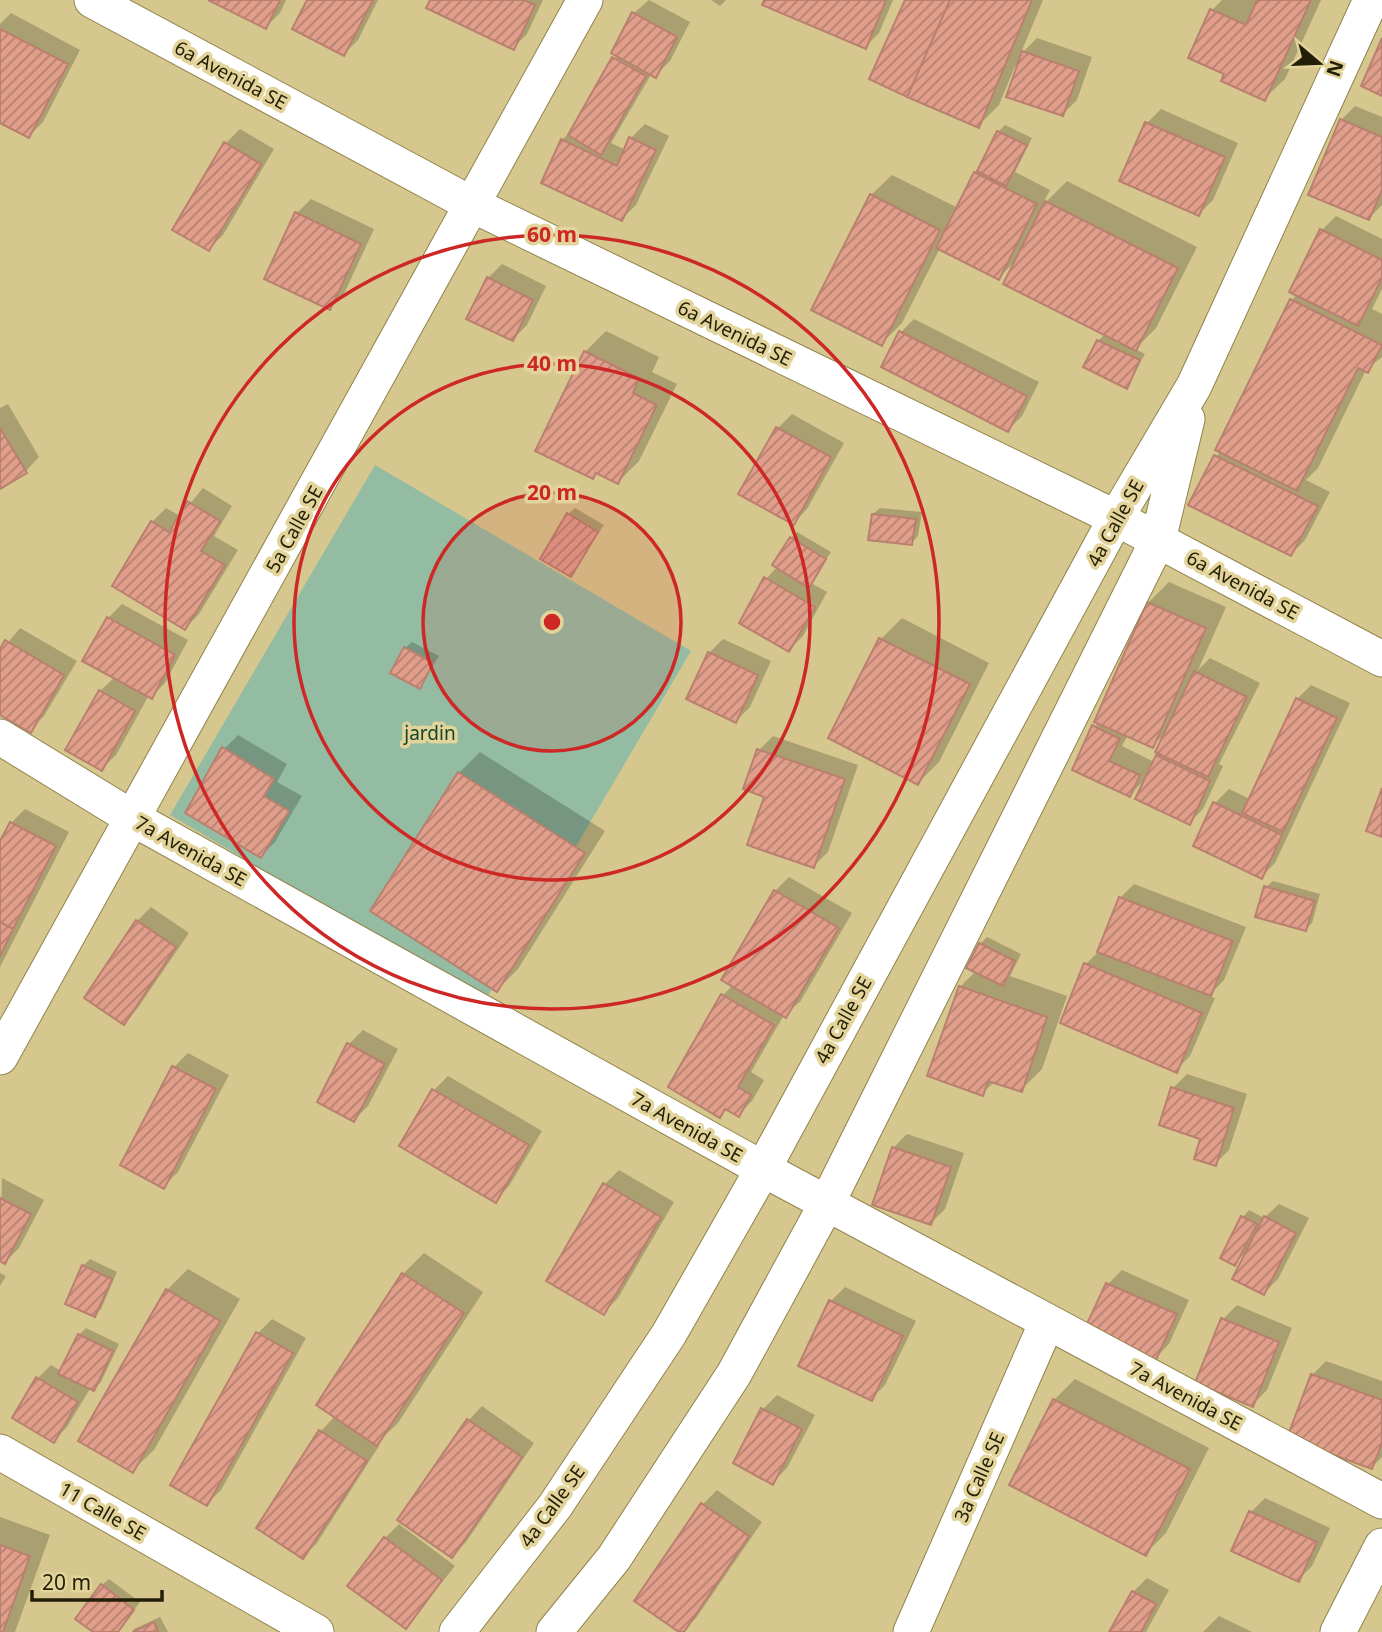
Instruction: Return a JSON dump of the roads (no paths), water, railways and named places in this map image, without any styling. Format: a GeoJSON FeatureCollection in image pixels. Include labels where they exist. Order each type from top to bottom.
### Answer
{"type":"FeatureCollection","features":[{"type":"Feature","properties":{"kind":"street","name":"6a Avenida SE"},"geometry":{"type":"LineString","coordinates":[[92,0],[473,205],[1116,518],[1382,659]]}},
{"type":"Feature","properties":{"kind":"street","name":"5a Calle SE"},"geometry":{"type":"LineString","coordinates":[[0,1057],[134,820],[585,0]]}},
{"type":"Feature","properties":{"kind":"street","name":"4a Calle SE"},"geometry":{"type":"LineString","coordinates":[[457,1632],[555,1506],[669,1334],[763,1169],[1116,518],[1194,386],[1371,0]]}},
{"type":"Feature","properties":{"kind":"street","name":"4a Calle SE"},"geometry":{"type":"LineString","coordinates":[[554,1632],[614,1558],[734,1374],[827,1203],[1158,540],[1194,386]]}},
{"type":"Feature","properties":{"kind":"street","name":"7a Avenida SE"},"geometry":{"type":"LineString","coordinates":[[0,737],[134,820],[763,1169],[1382,1502]]}},
{"type":"Feature","properties":{"kind":"street","name":"3a Calle SE"},"geometry":{"type":"LineString","coordinates":[[911,1632],[1047,1322]]}},
{"type":"Feature","properties":{"kind":"street","name":"11 Calle SE"},"geometry":{"type":"LineString","coordinates":[[0,1452],[316,1632]]}},
{"type":"Feature","properties":{"kind":"street"},"geometry":{"type":"LineString","coordinates":[[1338,1632],[1382,1546]]}},
{"type":"Feature","properties":{"kind":"park label","name":"jardin"},"geometry":{"type":"Point","coordinates":[430,733]}}]}
